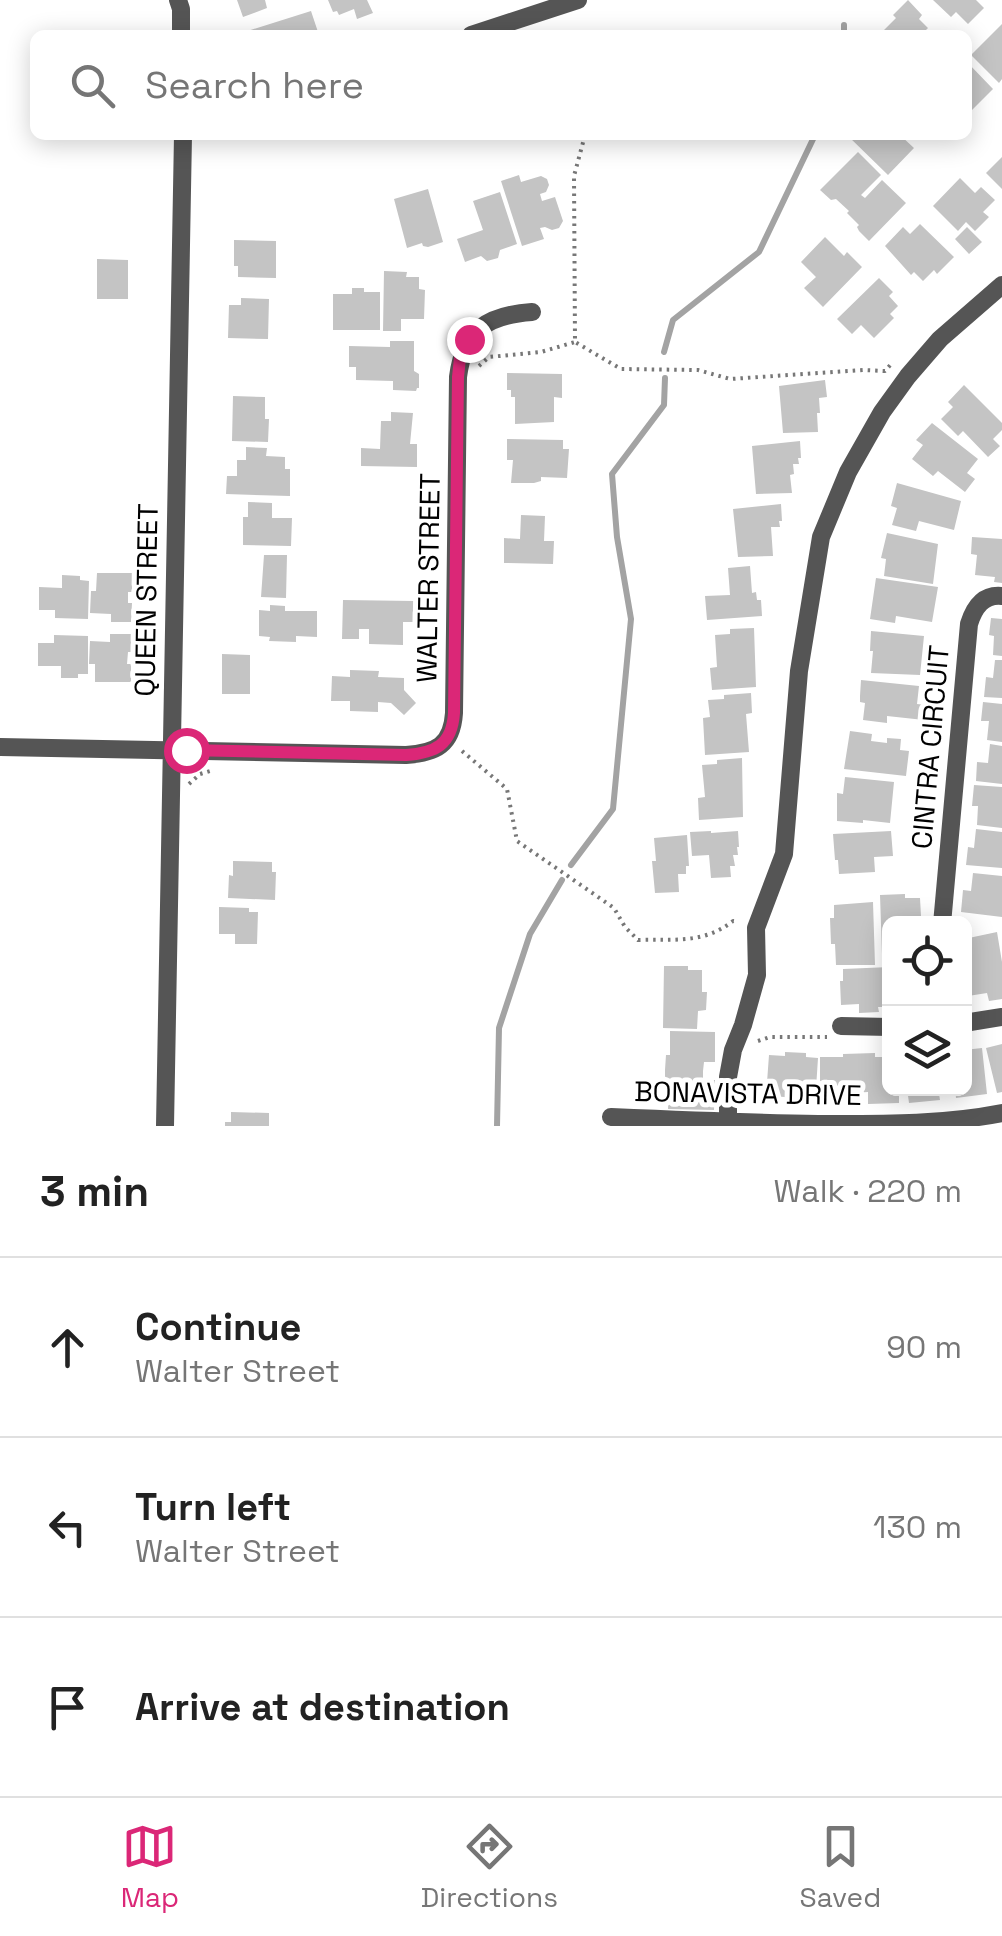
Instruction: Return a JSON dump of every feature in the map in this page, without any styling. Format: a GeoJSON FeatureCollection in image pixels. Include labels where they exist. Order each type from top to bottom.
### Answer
{"type":"FeatureCollection","features":[{"type":"Feature","properties":{"kind":"street"},"geometry":{"type":"LineString","coordinates":[[178,0],[181,30]]}},
{"type":"Feature","properties":{"kind":"street"},"geometry":{"type":"LineString","coordinates":[[486,30],[578,0]]}},
{"type":"Feature","properties":{"kind":"street","name":"QUEEN STREET"},"geometry":{"type":"LineString","coordinates":[[164,1126],[182,140]]}},
{"type":"Feature","properties":{"kind":"street"},"geometry":{"type":"LineString","coordinates":[[728,1124],[728,1077],[733,1050],[757,975],[756,928],[784,854],[799,672],[821,537],[848,472],[882,412],[940,339],[1002,284]]}},
{"type":"Feature","properties":{"kind":"street","name":"WALTER STREET"},"geometry":{"type":"LineString","coordinates":[[0,747],[406,755],[426,754],[447,740],[454,713],[460,358],[469,339],[497,317],[532,312]]}},
{"type":"Feature","properties":{"kind":"street","name":"CINTRA CIRCUIT"},"geometry":{"type":"LineString","coordinates":[[943,916],[969,624],[973,610],[982,601],[1002,596]]}},
{"type":"Feature","properties":{"kind":"street"},"geometry":{"type":"LineString","coordinates":[[972,1021],[1002,1017]]}},
{"type":"Feature","properties":{"kind":"street"},"geometry":{"type":"LineString","coordinates":[[842,1026],[882,1028]]}},
{"type":"Feature","properties":{"kind":"street","name":"BONAVISTA DRIVE"},"geometry":{"type":"LineString","coordinates":[[611,1117],[728,1124],[902,1124],[1002,1112]]}},
{"type":"Feature","properties":{"kind":"path"},"geometry":{"type":"LineString","coordinates":[[574,342],[574,176],[583,140]]}},
{"type":"Feature","properties":{"kind":"path"},"geometry":{"type":"LineString","coordinates":[[478,368],[488,358],[541,352],[574,342],[621,370],[698,370],[730,379],[885,371],[896,358]]}},
{"type":"Feature","properties":{"kind":"path"},"geometry":{"type":"LineString","coordinates":[[462,751],[506,790],[517,841],[614,908],[638,940],[706,937],[733,921],[756,928]]}},
{"type":"Feature","properties":{"kind":"path"},"geometry":{"type":"LineString","coordinates":[[170,788],[186,787],[200,774],[217,768]]}},
{"type":"Feature","properties":{"kind":"path"},"geometry":{"type":"LineString","coordinates":[[733,1050],[745,1052],[758,1040],[770,1036],[840,1038],[842,1026]]}},
{"type":"Feature","properties":{"kind":"building"},"geometry":{"type":"Polygon","coordinates":[[[237,0],[265,0],[267,8],[243,17],[237,0]]]}},
{"type":"Feature","properties":{"kind":"building"},"geometry":{"type":"Polygon","coordinates":[[[328,0],[367,0],[373,13],[357,19],[354,9],[339,15],[333,12],[328,0]]]}},
{"type":"Feature","properties":{"kind":"building"},"geometry":{"type":"Polygon","coordinates":[[[908,0],[928,28],[884,30],[896,18],[893,15],[908,0]]]}},
{"type":"Feature","properties":{"kind":"building"},"geometry":{"type":"Polygon","coordinates":[[[933,0],[976,0],[984,8],[968,24],[956,12],[951,17],[933,0]]]}},
{"type":"Feature","properties":{"kind":"building"},"geometry":{"type":"Polygon","coordinates":[[[311,11],[317,30],[251,30],[311,11]]]}},
{"type":"Feature","properties":{"kind":"building"},"geometry":{"type":"Polygon","coordinates":[[[1002,24],[999,83],[972,54],[1002,24]]]}},
{"type":"Feature","properties":{"kind":"building"},"geometry":{"type":"Polygon","coordinates":[[[972,67],[993,89],[972,110],[972,67]]]}},
{"type":"Feature","properties":{"kind":"building"},"geometry":{"type":"Polygon","coordinates":[[[852,140],[905,140],[914,148],[888,175],[852,140]]]}},
{"type":"Feature","properties":{"kind":"building"},"geometry":{"type":"Polygon","coordinates":[[[858,152],[881,175],[861,195],[865,198],[882,180],[906,203],[869,241],[849,211],[820,190],[858,152]]]}},
{"type":"Feature","properties":{"kind":"building"},"geometry":{"type":"Polygon","coordinates":[[[1002,157],[1002,189],[986,173],[1002,157]]]}},
{"type":"Feature","properties":{"kind":"building"},"geometry":{"type":"Polygon","coordinates":[[[519,175],[521,182],[541,176],[547,179],[546,192],[540,194],[542,201],[555,197],[563,221],[559,228],[540,228],[544,239],[522,246],[501,181],[519,175]]]}},
{"type":"Feature","properties":{"kind":"building"},"geometry":{"type":"Polygon","coordinates":[[[960,178],[975,193],[981,187],[995,200],[983,212],[989,217],[975,231],[966,222],[958,231],[933,206],[960,178]]]}},
{"type":"Feature","properties":{"kind":"building"},"geometry":{"type":"Polygon","coordinates":[[[428,189],[443,242],[407,248],[394,199],[428,189]]]}},
{"type":"Feature","properties":{"kind":"building"},"geometry":{"type":"Polygon","coordinates":[[[500,192],[517,244],[500,250],[498,258],[487,261],[481,256],[465,262],[457,239],[483,230],[473,201],[500,192]]]}},
{"type":"Feature","properties":{"kind":"building"},"geometry":{"type":"Polygon","coordinates":[[[920,224],[954,257],[937,274],[934,270],[923,281],[914,272],[911,275],[885,246],[903,227],[910,234],[920,224]]]}},
{"type":"Feature","properties":{"kind":"building"},"geometry":{"type":"Polygon","coordinates":[[[967,227],[982,242],[969,254],[955,239],[967,227]]]}},
{"type":"Feature","properties":{"kind":"building"},"geometry":{"type":"Polygon","coordinates":[[[825,237],[862,267],[823,307],[804,288],[816,277],[801,262],[825,237]]]}},
{"type":"Feature","properties":{"kind":"building"},"geometry":{"type":"Polygon","coordinates":[[[234,240],[276,241],[276,278],[238,277],[234,240]]]}},
{"type":"Feature","properties":{"kind":"building"},"geometry":{"type":"Polygon","coordinates":[[[97,259],[128,260],[128,299],[97,299],[97,259]]]}},
{"type":"Feature","properties":{"kind":"building"},"geometry":{"type":"Polygon","coordinates":[[[384,271],[419,277],[419,289],[425,290],[424,319],[401,319],[401,331],[383,331],[384,271]]]}},
{"type":"Feature","properties":{"kind":"building"},"geometry":{"type":"Polygon","coordinates":[[[879,278],[893,292],[889,296],[898,306],[890,314],[894,318],[874,338],[861,325],[852,334],[837,319],[879,278]]]}},
{"type":"Feature","properties":{"kind":"building"},"geometry":{"type":"Polygon","coordinates":[[[352,288],[380,292],[380,330],[333,330],[333,294],[352,294],[352,288]]]}},
{"type":"Feature","properties":{"kind":"building"},"geometry":{"type":"Polygon","coordinates":[[[241,298],[269,299],[268,339],[228,338],[229,305],[241,305],[241,298]]]}},
{"type":"Feature","properties":{"kind":"building"},"geometry":{"type":"Polygon","coordinates":[[[390,341],[414,341],[414,371],[419,374],[416,391],[393,390],[393,381],[356,380],[356,367],[349,367],[349,346],[390,347],[390,341]]]}},
{"type":"Feature","properties":{"kind":"building"},"geometry":{"type":"Polygon","coordinates":[[[507,373],[562,374],[562,398],[554,397],[554,422],[515,424],[515,397],[507,390],[507,373]]]}},
{"type":"Feature","properties":{"kind":"building"},"geometry":{"type":"Polygon","coordinates":[[[825,380],[827,397],[819,398],[818,432],[783,433],[779,386],[825,380]]]}},
{"type":"Feature","properties":{"kind":"building"},"geometry":{"type":"Polygon","coordinates":[[[964,385],[1002,423],[1002,430],[993,439],[1000,446],[988,457],[963,431],[958,436],[941,419],[953,407],[948,402],[964,385]]]}},
{"type":"Feature","properties":{"kind":"building"},"geometry":{"type":"Polygon","coordinates":[[[233,396],[265,397],[268,442],[232,441],[233,396]]]}},
{"type":"Feature","properties":{"kind":"building"},"geometry":{"type":"Polygon","coordinates":[[[391,412],[413,413],[410,444],[417,444],[417,467],[361,466],[361,448],[380,449],[381,421],[391,421],[391,412]]]}},
{"type":"Feature","properties":{"kind":"building"},"geometry":{"type":"Polygon","coordinates":[[[932,423],[978,459],[967,473],[975,479],[965,492],[938,471],[933,476],[912,459],[923,445],[916,440],[932,423]]]}},
{"type":"Feature","properties":{"kind":"building"},"geometry":{"type":"Polygon","coordinates":[[[507,439],[563,440],[563,449],[569,449],[567,478],[541,477],[541,481],[534,483],[511,483],[513,460],[507,460],[507,439]]]}},
{"type":"Feature","properties":{"kind":"building"},"geometry":{"type":"Polygon","coordinates":[[[800,441],[801,458],[799,464],[793,464],[794,474],[790,475],[792,493],[756,494],[752,446],[800,441]]]}},
{"type":"Feature","properties":{"kind":"building"},"geometry":{"type":"Polygon","coordinates":[[[246,447],[267,448],[266,456],[285,457],[285,469],[290,469],[290,496],[226,494],[227,476],[237,476],[237,460],[246,460],[246,447]]]}},
{"type":"Feature","properties":{"kind":"building"},"geometry":{"type":"Polygon","coordinates":[[[897,483],[961,501],[954,530],[919,521],[916,531],[892,525],[897,508],[891,506],[897,483]]]}},
{"type":"Feature","properties":{"kind":"building"},"geometry":{"type":"Polygon","coordinates":[[[248,502],[272,503],[272,518],[292,518],[291,546],[243,545],[243,517],[248,517],[248,502]]]}},
{"type":"Feature","properties":{"kind":"building"},"geometry":{"type":"Polygon","coordinates":[[[781,504],[780,527],[771,527],[773,556],[738,557],[733,509],[781,504]]]}},
{"type":"Feature","properties":{"kind":"building"},"geometry":{"type":"Polygon","coordinates":[[[521,515],[545,516],[544,541],[554,541],[553,564],[504,563],[504,538],[520,539],[521,515]]]}},
{"type":"Feature","properties":{"kind":"building"},"geometry":{"type":"Polygon","coordinates":[[[887,533],[938,544],[933,584],[884,576],[886,559],[881,558],[887,533]]]}},
{"type":"Feature","properties":{"kind":"building"},"geometry":{"type":"Polygon","coordinates":[[[972,537],[1002,539],[1002,583],[994,582],[995,577],[975,575],[977,555],[971,554],[972,537]]]}},
{"type":"Feature","properties":{"kind":"building"},"geometry":{"type":"Polygon","coordinates":[[[264,555],[287,555],[286,598],[261,597],[264,555]]]}},
{"type":"Feature","properties":{"kind":"building"},"geometry":{"type":"Polygon","coordinates":[[[750,566],[752,593],[756,592],[757,600],[761,600],[762,616],[707,620],[705,596],[730,595],[728,568],[750,566]]]}},
{"type":"Feature","properties":{"kind":"building"},"geometry":{"type":"Polygon","coordinates":[[[97,573],[132,573],[132,592],[128,592],[131,622],[111,622],[111,614],[90,613],[97,573]]]}},
{"type":"Feature","properties":{"kind":"building"},"geometry":{"type":"Polygon","coordinates":[[[62,575],[89,581],[88,619],[55,618],[55,610],[39,610],[39,587],[62,588],[62,575]]]}},
{"type":"Feature","properties":{"kind":"building"},"geometry":{"type":"Polygon","coordinates":[[[876,578],[938,587],[932,622],[896,616],[895,623],[870,619],[876,578]]]}},
{"type":"Feature","properties":{"kind":"building"},"geometry":{"type":"Polygon","coordinates":[[[343,600],[414,601],[414,622],[403,622],[403,645],[369,644],[369,629],[359,629],[359,639],[342,639],[343,600]]]}},
{"type":"Feature","properties":{"kind":"building"},"geometry":{"type":"Polygon","coordinates":[[[270,605],[285,606],[285,611],[317,611],[317,637],[296,636],[296,642],[269,641],[270,637],[259,636],[259,610],[270,611],[270,605]]]}},
{"type":"Feature","properties":{"kind":"building"},"geometry":{"type":"Polygon","coordinates":[[[991,618],[1002,619],[1002,656],[993,655],[991,618]]]}},
{"type":"Feature","properties":{"kind":"building"},"geometry":{"type":"Polygon","coordinates":[[[754,628],[756,687],[712,690],[710,668],[717,667],[715,635],[730,634],[730,629],[754,628]]]}},
{"type":"Feature","properties":{"kind":"building"},"geometry":{"type":"Polygon","coordinates":[[[871,631],[924,636],[920,675],[871,673],[871,631]]]}},
{"type":"Feature","properties":{"kind":"building"},"geometry":{"type":"Polygon","coordinates":[[[110,634],[131,634],[127,664],[131,664],[131,682],[95,682],[95,664],[89,664],[90,641],[110,642],[110,634]]]}},
{"type":"Feature","properties":{"kind":"building"},"geometry":{"type":"Polygon","coordinates":[[[54,635],[88,636],[88,674],[61,678],[61,666],[38,666],[38,643],[54,643],[54,635]]]}},
{"type":"Feature","properties":{"kind":"building"},"geometry":{"type":"Polygon","coordinates":[[[222,654],[250,655],[250,694],[222,694],[222,654]]]}},
{"type":"Feature","properties":{"kind":"building"},"geometry":{"type":"Polygon","coordinates":[[[995,660],[1002,660],[1002,698],[984,697],[986,677],[993,678],[995,660]]]}},
{"type":"Feature","properties":{"kind":"building"},"geometry":{"type":"Polygon","coordinates":[[[350,670],[379,671],[378,677],[404,678],[404,690],[416,703],[404,715],[391,703],[378,702],[378,712],[350,711],[350,701],[331,701],[332,676],[350,677],[350,670]]]}},
{"type":"Feature","properties":{"kind":"building"},"geometry":{"type":"Polygon","coordinates":[[[861,680],[919,686],[917,704],[926,705],[924,720],[887,716],[887,723],[863,720],[861,680]]]}},
{"type":"Feature","properties":{"kind":"building"},"geometry":{"type":"Polygon","coordinates":[[[751,693],[752,713],[746,714],[749,752],[705,755],[703,718],[710,717],[708,700],[751,693]]]}},
{"type":"Feature","properties":{"kind":"building"},"geometry":{"type":"Polygon","coordinates":[[[983,702],[1002,704],[1002,742],[987,740],[989,721],[981,721],[983,702]]]}},
{"type":"Feature","properties":{"kind":"building"},"geometry":{"type":"Polygon","coordinates":[[[850,731],[872,734],[871,741],[887,743],[887,738],[901,739],[900,750],[909,751],[906,776],[844,769],[850,731]]]}},
{"type":"Feature","properties":{"kind":"building"},"geometry":{"type":"Polygon","coordinates":[[[990,744],[1002,746],[1002,784],[976,781],[977,762],[988,763],[990,744]]]}},
{"type":"Feature","properties":{"kind":"building"},"geometry":{"type":"Polygon","coordinates":[[[742,758],[743,817],[699,820],[698,798],[705,797],[702,765],[742,758]]]}},
{"type":"Feature","properties":{"kind":"building"},"geometry":{"type":"Polygon","coordinates":[[[845,777],[894,782],[890,823],[837,821],[837,793],[843,794],[845,777]]]}},
{"type":"Feature","properties":{"kind":"building"},"geometry":{"type":"Polygon","coordinates":[[[974,785],[1002,787],[1002,828],[977,825],[978,806],[972,806],[974,785]]]}},
{"type":"Feature","properties":{"kind":"building"},"geometry":{"type":"Polygon","coordinates":[[[976,829],[1002,832],[1002,868],[966,865],[968,847],[974,848],[976,829]]]}},
{"type":"Feature","properties":{"kind":"building"},"geometry":{"type":"Polygon","coordinates":[[[738,831],[738,855],[733,855],[731,877],[711,878],[709,855],[692,856],[690,832],[738,831]]]}},
{"type":"Feature","properties":{"kind":"building"},"geometry":{"type":"Polygon","coordinates":[[[891,831],[893,856],[874,857],[875,872],[839,874],[833,834],[891,831]]]}},
{"type":"Feature","properties":{"kind":"building"},"geometry":{"type":"Polygon","coordinates":[[[687,835],[689,866],[686,874],[678,874],[679,892],[655,893],[654,838],[687,835]]]}},
{"type":"Feature","properties":{"kind":"building"},"geometry":{"type":"Polygon","coordinates":[[[233,861],[272,862],[272,872],[276,872],[275,900],[228,898],[233,861]]]}},
{"type":"Feature","properties":{"kind":"building"},"geometry":{"type":"Polygon","coordinates":[[[973,873],[1002,876],[1002,917],[961,912],[963,890],[971,891],[973,873]]]}},
{"type":"Feature","properties":{"kind":"building"},"geometry":{"type":"Polygon","coordinates":[[[880,895],[920,898],[921,916],[882,916],[882,954],[880,895]]]}},
{"type":"Feature","properties":{"kind":"building"},"geometry":{"type":"Polygon","coordinates":[[[873,902],[875,965],[836,965],[830,918],[834,918],[834,905],[873,902]]]}},
{"type":"Feature","properties":{"kind":"building"},"geometry":{"type":"Polygon","coordinates":[[[219,907],[258,912],[257,944],[235,944],[235,934],[219,934],[219,907]]]}},
{"type":"Feature","properties":{"kind":"building"},"geometry":{"type":"Polygon","coordinates":[[[997,932],[1002,999],[989,1001],[987,993],[972,995],[972,937],[997,932]]]}},
{"type":"Feature","properties":{"kind":"building"},"geometry":{"type":"Polygon","coordinates":[[[664,966],[702,970],[706,1010],[698,1011],[697,1029],[663,1028],[664,966]]]}},
{"type":"Feature","properties":{"kind":"building"},"geometry":{"type":"Polygon","coordinates":[[[882,967],[879,1012],[859,1013],[859,1004],[841,1005],[843,969],[882,967]]]}},
{"type":"Feature","properties":{"kind":"building"},"geometry":{"type":"Polygon","coordinates":[[[670,1031],[715,1032],[715,1062],[704,1062],[703,1071],[703,1080],[715,1080],[714,1110],[668,1109],[665,1070],[666,1055],[670,1055],[670,1031]]]}},
{"type":"Feature","properties":{"kind":"building"},"geometry":{"type":"Polygon","coordinates":[[[1002,1044],[1002,1092],[997,1093],[986,1048],[1002,1044]]]}},
{"type":"Feature","properties":{"kind":"building"},"geometry":{"type":"Polygon","coordinates":[[[982,1048],[987,1094],[972,1096],[972,1049],[982,1048]]]}},
{"type":"Feature","properties":{"kind":"building"},"geometry":{"type":"Polygon","coordinates":[[[785,1052],[818,1058],[815,1104],[784,1102],[785,1097],[766,1096],[769,1055],[785,1056],[785,1052]]]}},
{"type":"Feature","properties":{"kind":"building"},"geometry":{"type":"Polygon","coordinates":[[[875,1053],[875,1057],[882,1057],[882,1096],[899,1096],[899,1103],[868,1104],[868,1092],[851,1093],[851,1104],[820,1103],[820,1057],[875,1053]]]}},
{"type":"Feature","properties":{"kind":"building"},"geometry":{"type":"Polygon","coordinates":[[[908,1096],[939,1096],[940,1100],[909,1103],[908,1096]]]}},
{"type":"Feature","properties":{"kind":"building"},"geometry":{"type":"Polygon","coordinates":[[[231,1112],[269,1113],[269,1126],[225,1126],[225,1122],[231,1122],[231,1112]]]}},
{"type":"Feature","properties":{"kind":"waterway"},"geometry":{"type":"LineString","coordinates":[[844,25],[844,30]]}},
{"type":"Feature","properties":{"kind":"waterway"},"geometry":{"type":"LineString","coordinates":[[664,352],[673,320],[759,252],[813,140]]}},
{"type":"Feature","properties":{"kind":"waterway"},"geometry":{"type":"LineString","coordinates":[[571,865],[613,809],[631,619],[617,537],[612,474],[664,405],[665,378]]}},
{"type":"Feature","properties":{"kind":"waterway"},"geometry":{"type":"LineString","coordinates":[[497,1126],[499,1028],[530,934],[562,880]]}},
{"type":"Feature","properties":{"kind":"route"},"geometry":{"type":"LineString","coordinates":[[186,750],[406,755],[426,754],[447,740],[454,713],[458,377],[460,358],[469,339]]}}]}
